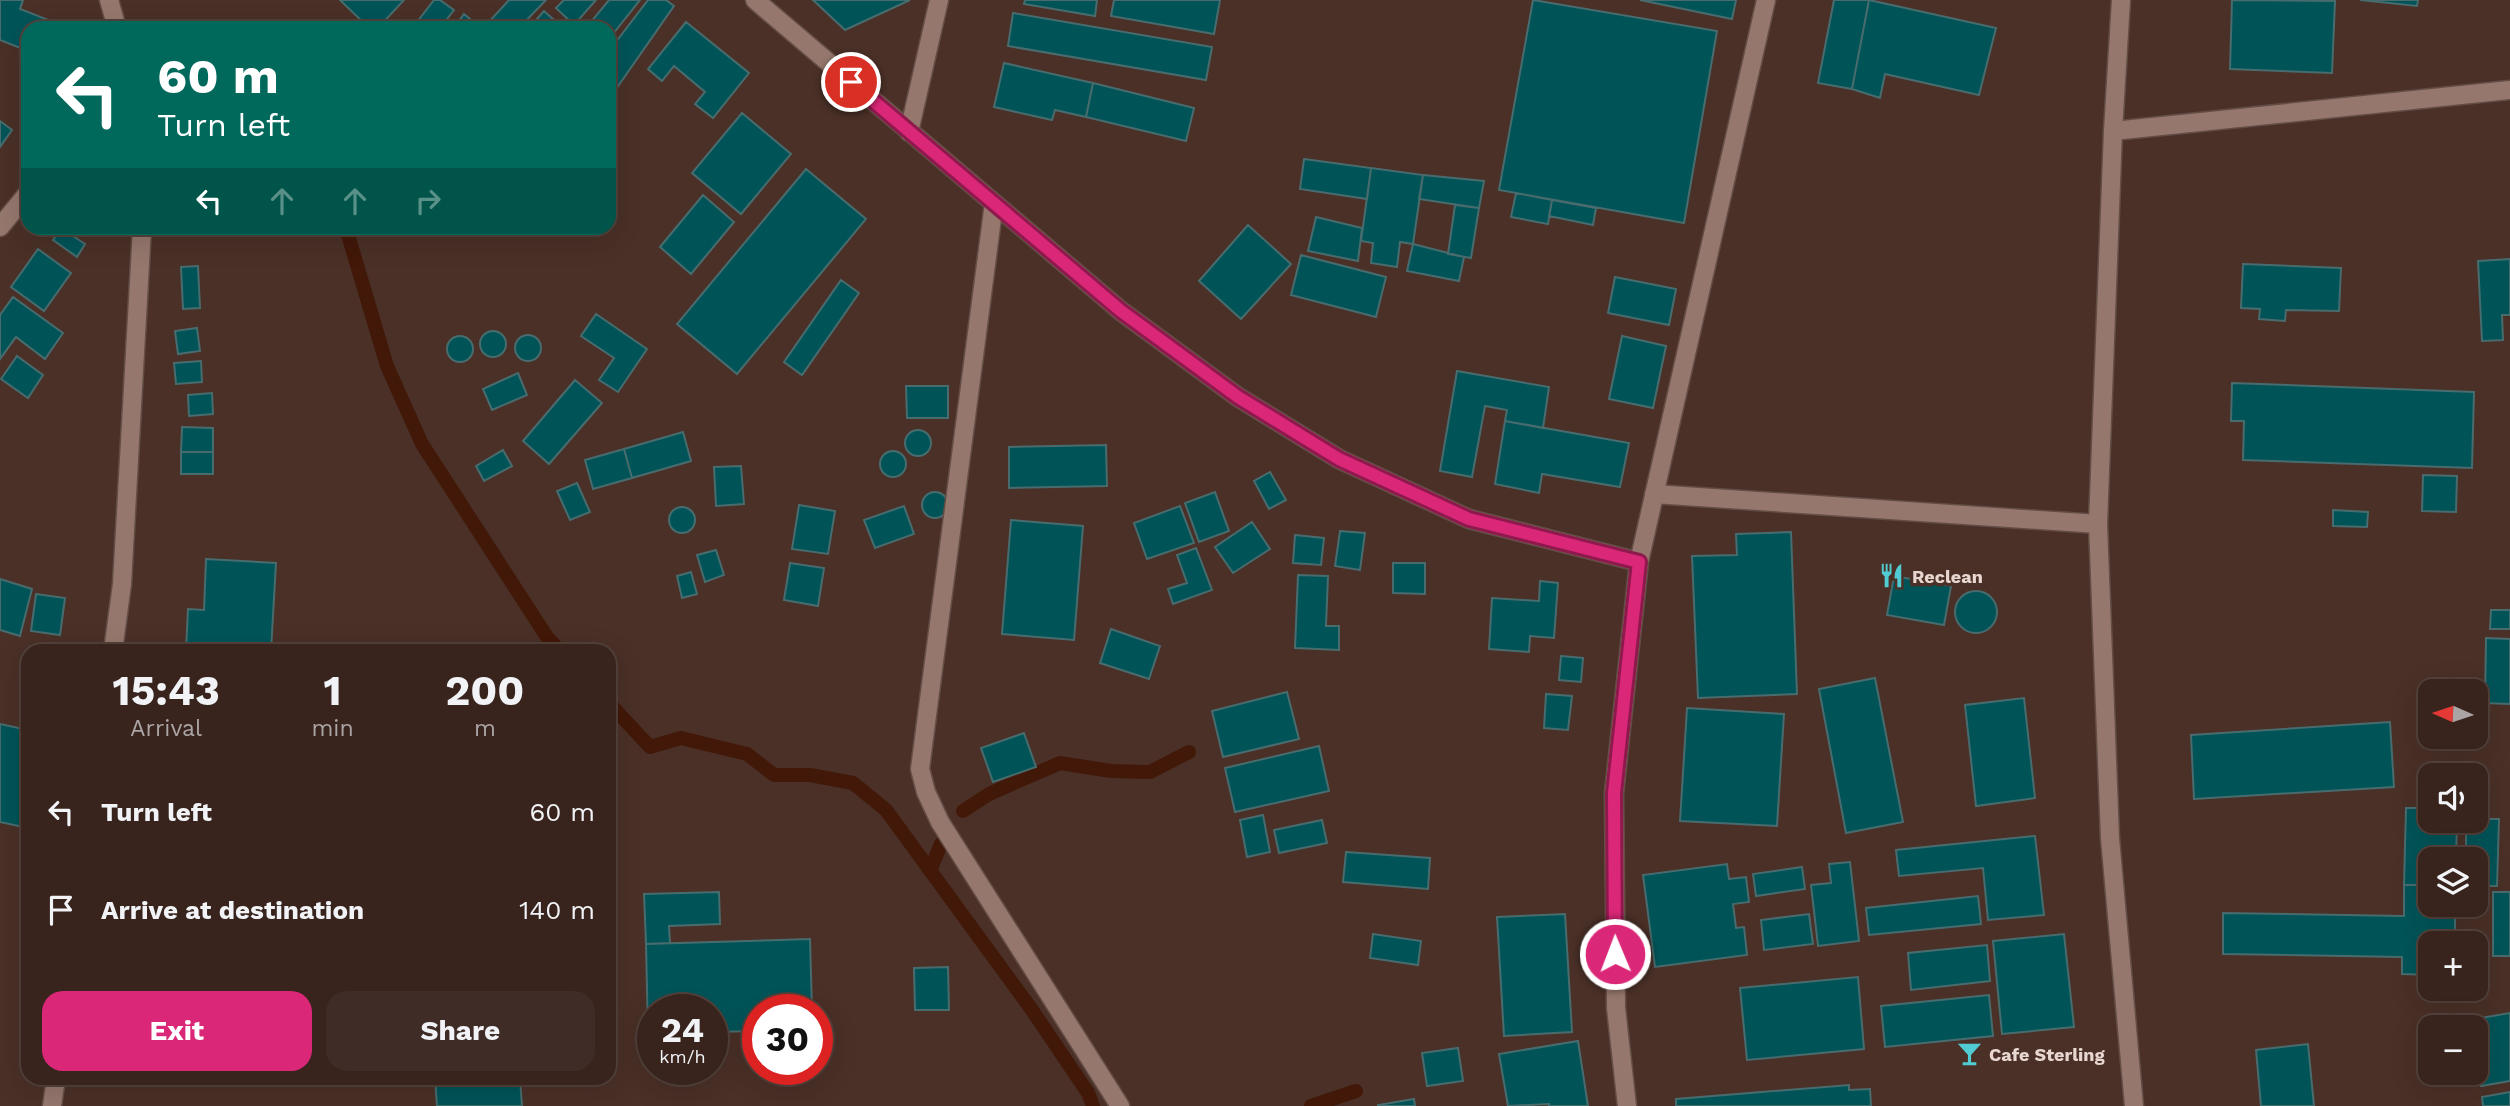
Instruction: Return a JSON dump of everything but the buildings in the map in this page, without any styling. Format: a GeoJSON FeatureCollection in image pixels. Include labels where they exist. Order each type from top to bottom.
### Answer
{"type":"FeatureCollection","features":[{"type":"Feature","properties":{"kind":"street"},"geometry":{"type":"LineString","coordinates":[[109,0],[115,21]]}},
{"type":"Feature","properties":{"kind":"street"},"geometry":{"type":"LineString","coordinates":[[755,0],[1121,311],[1238,397],[1339,459],[1469,519],[1639,562]]}},
{"type":"Feature","properties":{"kind":"street"},"geometry":{"type":"LineString","coordinates":[[909,132],[939,0]]}},
{"type":"Feature","properties":{"kind":"street"},"geometry":{"type":"LineString","coordinates":[[1627,1106],[1616,1008],[1614,793],[1639,562],[1766,0]]}},
{"type":"Feature","properties":{"kind":"street"},"geometry":{"type":"LineString","coordinates":[[2121,0],[2113,131],[2098,524],[2110,838],[2134,1106]]}},
{"type":"Feature","properties":{"kind":"street"},"geometry":{"type":"LineString","coordinates":[[2113,131],[2510,90]]}},
{"type":"Feature","properties":{"kind":"street"},"geometry":{"type":"LineString","coordinates":[[0,227],[21,202]]}},
{"type":"Feature","properties":{"kind":"street"},"geometry":{"type":"LineString","coordinates":[[994,203],[920,769],[926,792],[940,822],[1120,1106]]}},
{"type":"Feature","properties":{"kind":"street"},"geometry":{"type":"LineString","coordinates":[[114,644],[122,584],[142,235]]}},
{"type":"Feature","properties":{"kind":"street"},"geometry":{"type":"LineString","coordinates":[[1654,494],[2098,524]]}},
{"type":"Feature","properties":{"kind":"street"},"geometry":{"type":"LineString","coordinates":[[52,1106],[55,1085]]}},
{"type":"Feature","properties":{"kind":"waterway"},"geometry":{"type":"LineString","coordinates":[[348,235],[387,366],[422,444],[554,644]]}},
{"type":"Feature","properties":{"kind":"waterway"},"geometry":{"type":"LineString","coordinates":[[616,711],[650,747],[681,738],[747,754],[774,775],[810,775],[853,783],[886,810],[1032,1010],[1088,1093],[1093,1106]]}},
{"type":"Feature","properties":{"kind":"waterway"},"geometry":{"type":"LineString","coordinates":[[963,811],[989,794],[1060,763],[1111,771],[1150,772],[1189,752]]}},
{"type":"Feature","properties":{"kind":"waterway"},"geometry":{"type":"LineString","coordinates":[[930,871],[941,844]]}},
{"type":"Feature","properties":{"kind":"waterway"},"geometry":{"type":"LineString","coordinates":[[1311,1106],[1356,1091]]}},
{"type":"Feature","properties":{"kind":"place","name":"Reclean"},"geometry":{"type":"Point","coordinates":[1892,576]}},
{"type":"Feature","properties":{"kind":"place","name":"Cafe Sterling"},"geometry":{"type":"Point","coordinates":[1969,1054]}},
{"type":"Feature","properties":{"kind":"route"},"geometry":{"type":"LineString","coordinates":[[851,82],[1121,311],[1238,397],[1339,459],[1469,519],[1639,562],[1614,793],[1615,954]]}}]}
